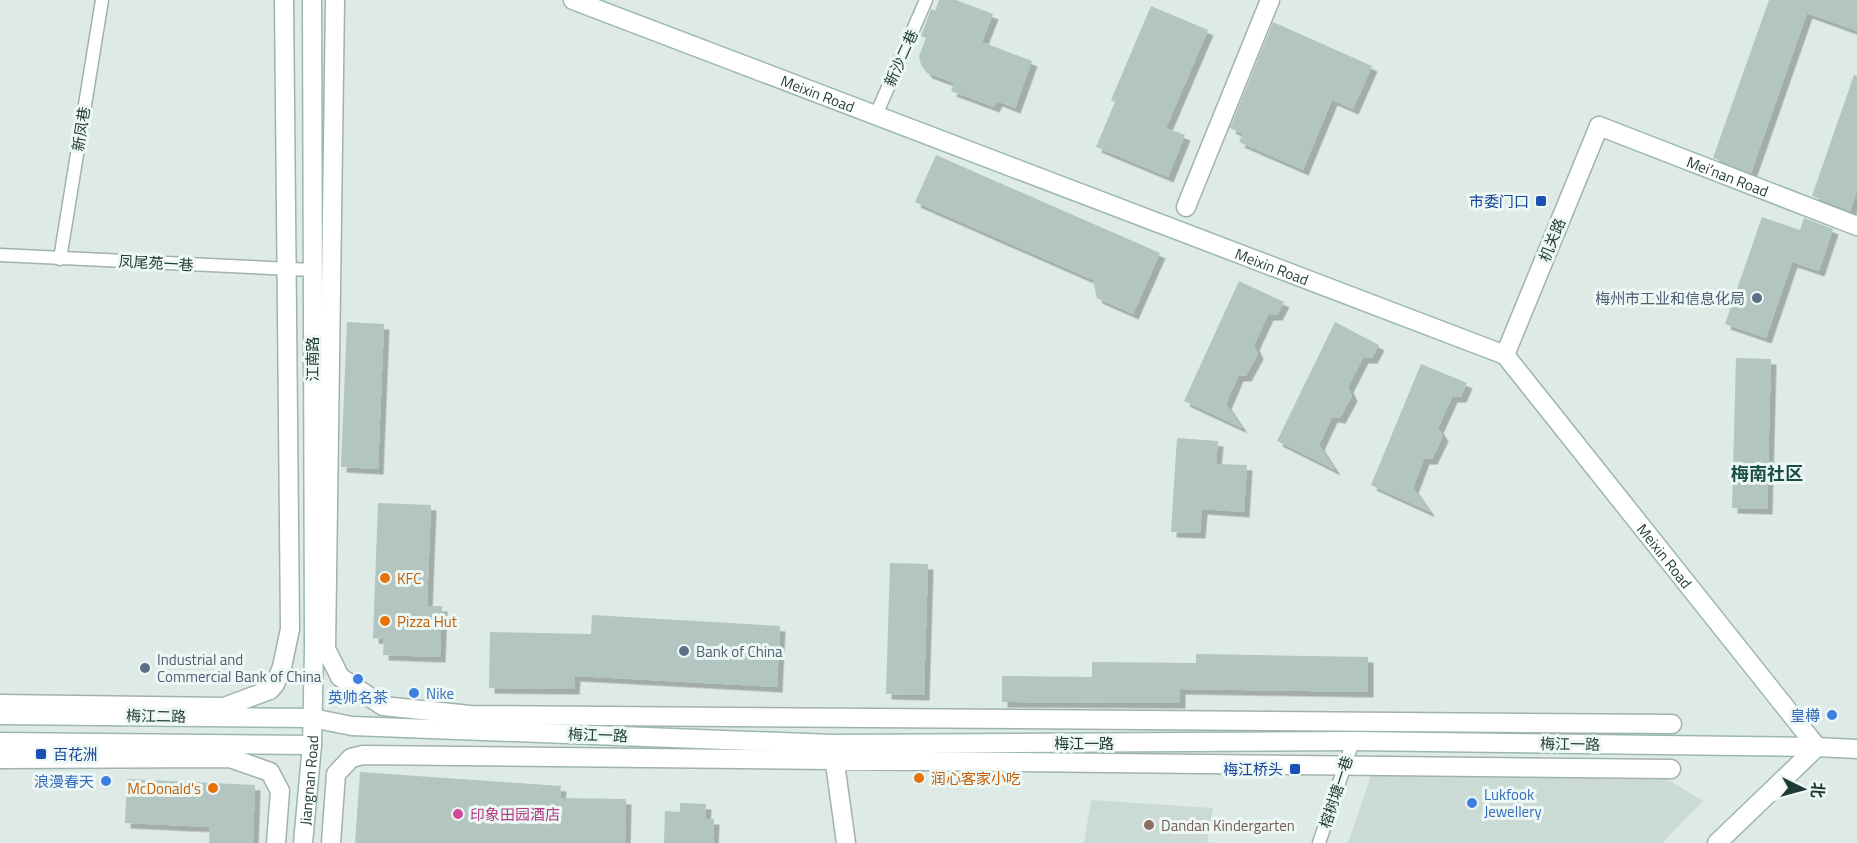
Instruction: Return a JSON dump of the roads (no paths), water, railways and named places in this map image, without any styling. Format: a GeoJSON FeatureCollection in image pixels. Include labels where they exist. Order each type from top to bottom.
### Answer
{"type":"FeatureCollection","features":[{"type":"Feature","properties":{"kind":"street"},"geometry":{"type":"LineString","coordinates":[[0,704],[224,707],[270,690],[282,667],[290,629],[284,0]]}},
{"type":"Feature","properties":{"kind":"street","name":"江南路"},"geometry":{"type":"LineString","coordinates":[[312,0],[314,649],[312,718]]}},
{"type":"Feature","properties":{"kind":"street"},"geometry":{"type":"LineString","coordinates":[[335,0],[326,649],[340,677],[383,706],[470,715],[1672,724]]}},
{"type":"Feature","properties":{"kind":"street","name":"Meixin Road"},"geometry":{"type":"LineString","coordinates":[[573,0],[1505,355],[1817,747]]}},
{"type":"Feature","properties":{"kind":"street"},"geometry":{"type":"LineString","coordinates":[[1186,207],[1270,0]]}},
{"type":"Feature","properties":{"kind":"street","name":"机关路"},"geometry":{"type":"LineString","coordinates":[[1505,355],[1599,126]]}},
{"type":"Feature","properties":{"kind":"street","name":"Mei’nan Road"},"geometry":{"type":"LineString","coordinates":[[1599,126],[1857,226]]}},
{"type":"Feature","properties":{"kind":"street","name":"梅江二路"},"geometry":{"type":"LineString","coordinates":[[0,715],[312,718]]}},
{"type":"Feature","properties":{"kind":"street","name":"Jiangnan Road"},"geometry":{"type":"LineString","coordinates":[[303,843],[312,745],[312,718]]}},
{"type":"Feature","properties":{"kind":"street","name":"梅江一路"},"geometry":{"type":"LineString","coordinates":[[312,718],[352,726],[833,752],[1353,741],[1857,749]]}},
{"type":"Feature","properties":{"kind":"street","name":"梅江二路"},"geometry":{"type":"LineString","coordinates":[[0,742],[312,745]]}},
{"type":"Feature","properties":{"kind":"street"},"geometry":{"type":"LineString","coordinates":[[1717,843],[1817,747]]}},
{"type":"Feature","properties":{"kind":"street"},"geometry":{"type":"LineString","coordinates":[[833,752],[846,843]]}},
{"type":"Feature","properties":{"kind":"street"},"geometry":{"type":"LineString","coordinates":[[331,843],[336,774],[351,758],[363,755],[833,752],[1345,765],[1671,769]]}},
{"type":"Feature","properties":{"kind":"street"},"geometry":{"type":"LineString","coordinates":[[0,759],[230,758],[270,772],[280,791],[276,843]]}},
{"type":"Feature","properties":{"kind":"lane","name":"新凤巷"},"geometry":{"type":"LineString","coordinates":[[60,259],[102,0]]}},
{"type":"Feature","properties":{"kind":"lane","name":"新沙二巷"},"geometry":{"type":"LineString","coordinates":[[876,115],[926,0]]}},
{"type":"Feature","properties":{"kind":"lane","name":"凤尾苑一巷"},"geometry":{"type":"LineString","coordinates":[[0,255],[312,270]]}},
{"type":"Feature","properties":{"kind":"lane","name":"榕树塘一巷"},"geometry":{"type":"LineString","coordinates":[[1319,843],[1353,741]]}},
{"type":"Feature","properties":{"kind":"place","name":"市委门口"},"geometry":{"type":"Point","coordinates":[1541,201]}},
{"type":"Feature","properties":{"kind":"place","name":"梅州市工业和信息化局"},"geometry":{"type":"Point","coordinates":[1757,298]}},
{"type":"Feature","properties":{"kind":"place","name":"KFC"},"geometry":{"type":"Point","coordinates":[385,578]}},
{"type":"Feature","properties":{"kind":"place","name":"Pizza Hut"},"geometry":{"type":"Point","coordinates":[385,621]}},
{"type":"Feature","properties":{"kind":"place","name":"Bank of China"},"geometry":{"type":"Point","coordinates":[684,651]}},
{"type":"Feature","properties":{"kind":"place","name":"Industrial and Commercial Bank of China"},"geometry":{"type":"Point","coordinates":[145,668]}},
{"type":"Feature","properties":{"kind":"place","name":"英帅名茶"},"geometry":{"type":"Point","coordinates":[358,679]}},
{"type":"Feature","properties":{"kind":"place","name":"Nike"},"geometry":{"type":"Point","coordinates":[414,693]}},
{"type":"Feature","properties":{"kind":"place","name":"皇樽"},"geometry":{"type":"Point","coordinates":[1832,715]}},
{"type":"Feature","properties":{"kind":"place","name":"百花洲"},"geometry":{"type":"Point","coordinates":[41,754]}},
{"type":"Feature","properties":{"kind":"place","name":"梅江桥头"},"geometry":{"type":"Point","coordinates":[1295,769]}},
{"type":"Feature","properties":{"kind":"place","name":"润心客家小吃"},"geometry":{"type":"Point","coordinates":[919,778]}},
{"type":"Feature","properties":{"kind":"place","name":"浪漫春天"},"geometry":{"type":"Point","coordinates":[106,781]}},
{"type":"Feature","properties":{"kind":"place","name":"McDonald's"},"geometry":{"type":"Point","coordinates":[213,788]}},
{"type":"Feature","properties":{"kind":"place","name":"Lukfook Jewellery"},"geometry":{"type":"Point","coordinates":[1472,803]}},
{"type":"Feature","properties":{"kind":"place","name":"印象田园酒店"},"geometry":{"type":"Point","coordinates":[458,814]}},
{"type":"Feature","properties":{"kind":"place","name":"Dandan Kindergarten"},"geometry":{"type":"Point","coordinates":[1149,825]}},
{"type":"Feature","properties":{"kind":"district","name":"梅南社区"},"geometry":{"type":"Point","coordinates":[1767,473]}}]}
